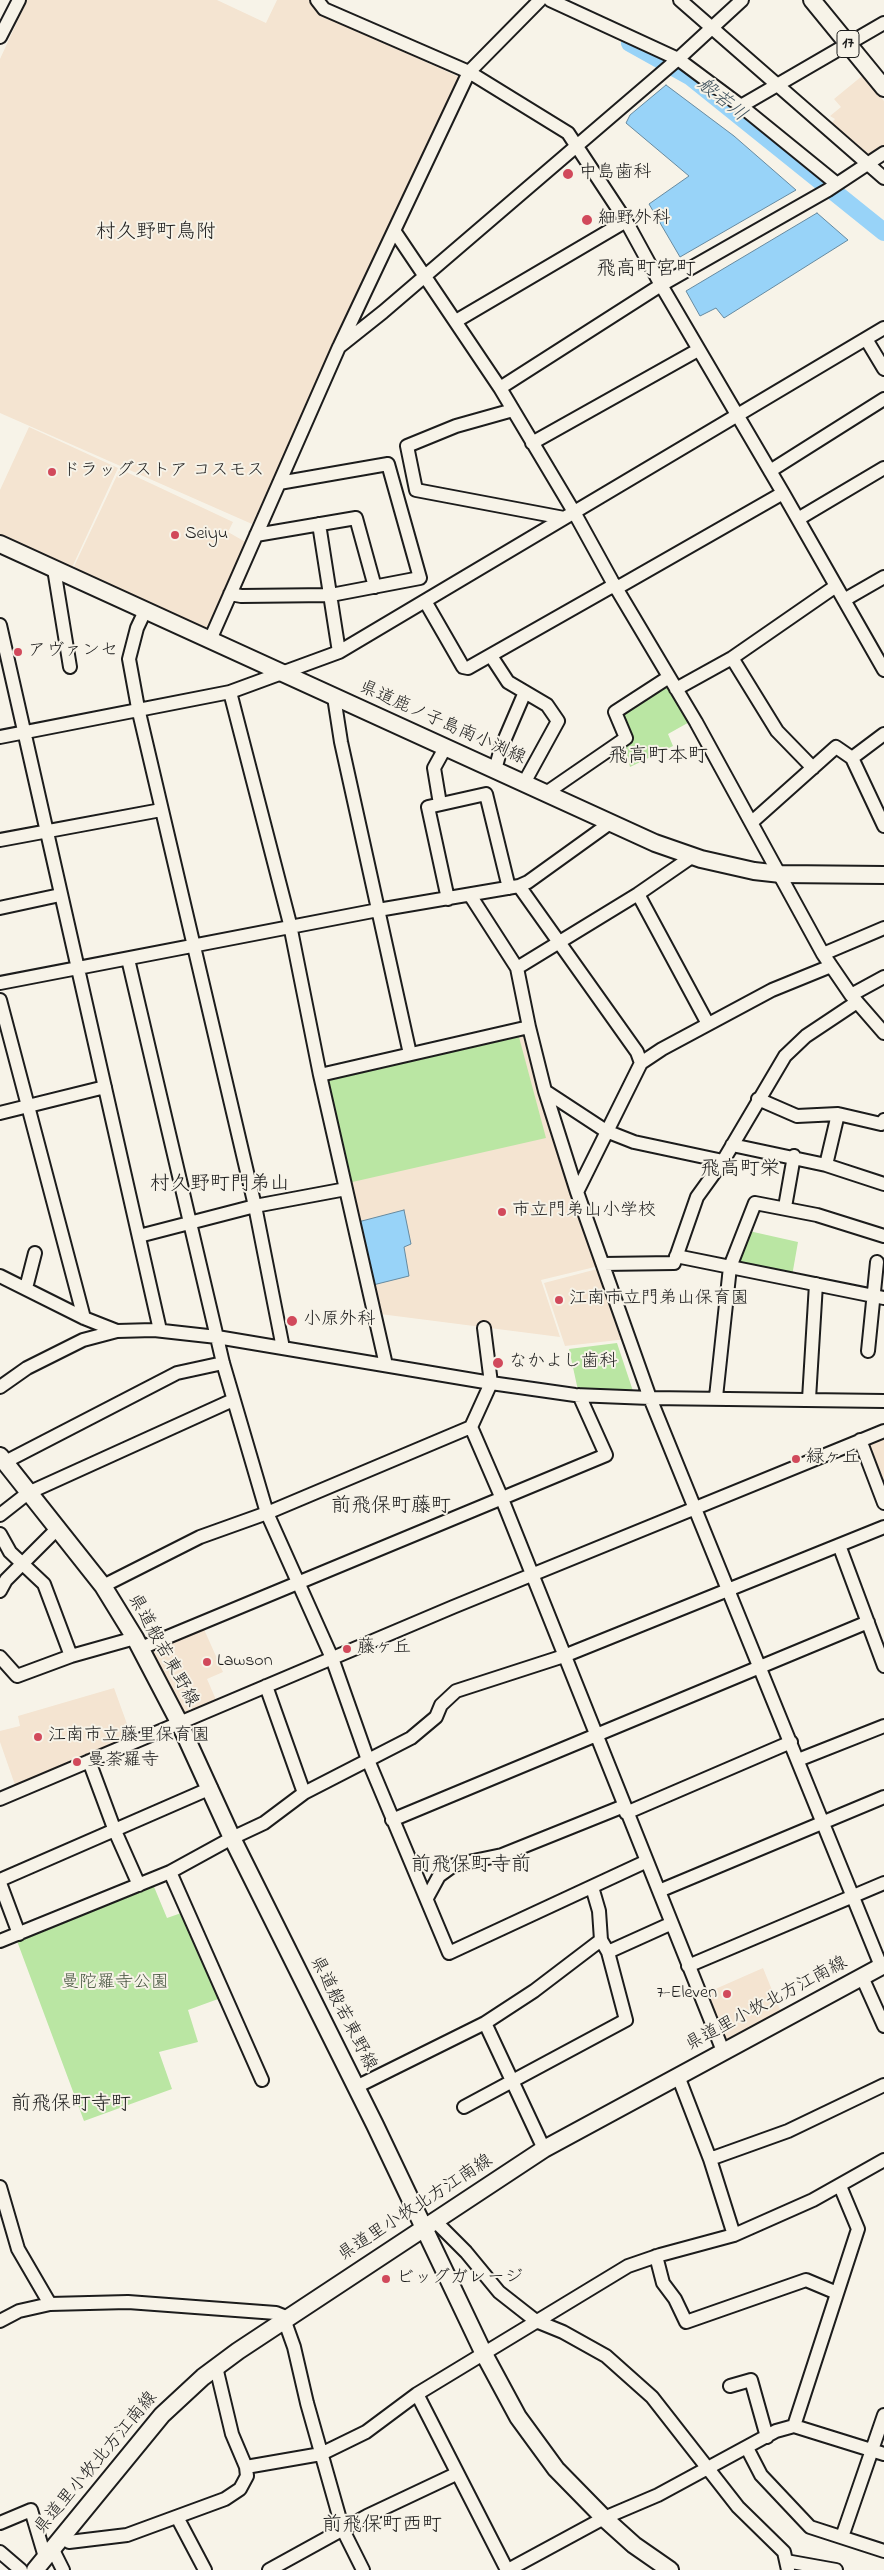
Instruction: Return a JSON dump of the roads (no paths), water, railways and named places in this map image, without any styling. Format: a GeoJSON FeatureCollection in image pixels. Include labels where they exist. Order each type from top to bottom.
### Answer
{"type":"FeatureCollection","features":[{"type":"Feature","properties":{"kind":"main road","name":"17"},"geometry":{"type":"LineString","coordinates":[[812,0],[884,88]]}},
{"type":"Feature","properties":{"kind":"main road","name":"県道鹿ノ子島南小渕線"},"geometry":{"type":"LineString","coordinates":[[0,544],[610,823],[693,856],[754,871],[782,874],[884,875]]}},
{"type":"Feature","properties":{"kind":"main road","name":"県道般若東野線"},"geometry":{"type":"LineString","coordinates":[[3,1459],[56,1529],[103,1586],[138,1643],[211,1788],[232,1838],[356,2086],[428,2224],[484,2354],[518,2417],[556,2469],[604,2518],[634,2545],[670,2570]]}},
{"type":"Feature","properties":{"kind":"main road","name":"県道里小牧北方江南線"},"geometry":{"type":"LineString","coordinates":[[48,2553],[162,2415],[216,2367],[285,2318],[544,2149],[883,1966]]}},
{"type":"Feature","properties":{"kind":"street"},"geometry":{"type":"LineString","coordinates":[[0,37],[19,0]]}},
{"type":"Feature","properties":{"kind":"street"},"geometry":{"type":"LineString","coordinates":[[317,0],[324,9],[469,72],[568,134],[626,221],[660,285],[783,493],[884,670]]}},
{"type":"Feature","properties":{"kind":"street"},"geometry":{"type":"LineString","coordinates":[[210,640],[339,347],[469,72],[540,0]]}},
{"type":"Feature","properties":{"kind":"street"},"geometry":{"type":"LineString","coordinates":[[550,0],[678,59],[741,106],[837,184]]}},
{"type":"Feature","properties":{"kind":"street"},"geometry":{"type":"LineString","coordinates":[[680,0],[884,178]]}},
{"type":"Feature","properties":{"kind":"street"},"geometry":{"type":"LineString","coordinates":[[339,347],[424,278],[576,144],[678,59],[742,0]]}},
{"type":"Feature","properties":{"kind":"street"},"geometry":{"type":"LineString","coordinates":[[741,106],[884,23]]}},
{"type":"Feature","properties":{"kind":"street"},"geometry":{"type":"LineString","coordinates":[[500,388],[660,285],[837,184],[884,153]]}},
{"type":"Feature","properties":{"kind":"street"},"geometry":{"type":"LineString","coordinates":[[456,321],[626,221]]}},
{"type":"Feature","properties":{"kind":"street"},"geometry":{"type":"LineString","coordinates":[[395,232],[424,278],[456,321],[500,388],[532,443],[569,515],[669,677],[782,874],[830,966],[884,1033]]}},
{"type":"Feature","properties":{"kind":"street"},"geometry":{"type":"LineString","coordinates":[[355,314],[361,330]]}},
{"type":"Feature","properties":{"kind":"street"},"geometry":{"type":"LineString","coordinates":[[0,737],[138,708],[230,692],[285,674],[339,652],[884,328]]}},
{"type":"Feature","properties":{"kind":"street"},"geometry":{"type":"LineString","coordinates":[[866,339],[884,369]]}},
{"type":"Feature","properties":{"kind":"street"},"geometry":{"type":"LineString","coordinates":[[532,443],[698,350]]}},
{"type":"Feature","properties":{"kind":"street"},"geometry":{"type":"LineString","coordinates":[[770,471],[884,400]]}},
{"type":"Feature","properties":{"kind":"street"},"geometry":{"type":"LineString","coordinates":[[513,410],[456,426],[408,446],[416,490],[569,515]]}},
{"type":"Feature","properties":{"kind":"street"},"geometry":{"type":"LineString","coordinates":[[230,594],[241,596],[328,595],[420,578],[388,464],[279,483]]}},
{"type":"Feature","properties":{"kind":"street"},"geometry":{"type":"LineString","coordinates":[[798,519],[884,468]]}},
{"type":"Feature","properties":{"kind":"street"},"geometry":{"type":"LineString","coordinates":[[425,601],[463,667],[468,668],[609,588],[622,585],[783,493]]}},
{"type":"Feature","properties":{"kind":"street"},"geometry":{"type":"LineString","coordinates":[[256,535],[356,518],[375,587]]}},
{"type":"Feature","properties":{"kind":"street"},"geometry":{"type":"LineString","coordinates":[[319,524],[328,595],[339,652]]}},
{"type":"Feature","properties":{"kind":"street"},"geometry":{"type":"LineString","coordinates":[[54,569],[70,667]]}},
{"type":"Feature","properties":{"kind":"street"},"geometry":{"type":"LineString","coordinates":[[844,600],[884,578]]}},
{"type":"Feature","properties":{"kind":"street"},"geometry":{"type":"LineString","coordinates":[[676,689],[732,658],[836,586]]}},
{"type":"Feature","properties":{"kind":"street"},"geometry":{"type":"LineString","coordinates":[[145,611],[137,628],[129,659],[138,708],[254,1206],[283,1348]]}},
{"type":"Feature","properties":{"kind":"street"},"geometry":{"type":"LineString","coordinates":[[0,626],[45,831],[160,1330]]}},
{"type":"Feature","properties":{"kind":"street"},"geometry":{"type":"LineString","coordinates":[[491,656],[508,682],[547,705],[558,721],[524,783]]}},
{"type":"Feature","properties":{"kind":"street"},"geometry":{"type":"LineString","coordinates":[[732,658],[777,731],[813,768]]}},
{"type":"Feature","properties":{"kind":"street"},"geometry":{"type":"LineString","coordinates":[[546,793],[626,738],[615,712],[669,677]]}},
{"type":"Feature","properties":{"kind":"street"},"geometry":{"type":"LineString","coordinates":[[230,692],[290,928],[320,1075],[386,1365]]}},
{"type":"Feature","properties":{"kind":"street"},"geometry":{"type":"LineString","coordinates":[[495,770],[501,748],[525,692]]}},
{"type":"Feature","properties":{"kind":"street"},"geometry":{"type":"LineString","coordinates":[[334,697],[341,742],[410,1054]]}},
{"type":"Feature","properties":{"kind":"street"},"geometry":{"type":"LineString","coordinates":[[852,758],[884,734]]}},
{"type":"Feature","properties":{"kind":"street"},"geometry":{"type":"LineString","coordinates":[[752,822],[836,747],[852,758],[884,826]]}},
{"type":"Feature","properties":{"kind":"street"},"geometry":{"type":"LineString","coordinates":[[440,804],[434,768],[445,748]]}},
{"type":"Feature","properties":{"kind":"street"},"geometry":{"type":"LineString","coordinates":[[448,899],[428,807],[486,794],[514,887],[559,943],[637,1052],[641,1063]]}},
{"type":"Feature","properties":{"kind":"street"},"geometry":{"type":"LineString","coordinates":[[0,840],[161,810]]}},
{"type":"Feature","properties":{"kind":"street"},"geometry":{"type":"LineString","coordinates":[[0,983],[378,910],[514,887],[528,882],[610,823]]}},
{"type":"Feature","properties":{"kind":"street"},"geometry":{"type":"LineString","coordinates":[[517,968],[638,894],[693,856]]}},
{"type":"Feature","properties":{"kind":"street"},"geometry":{"type":"LineString","coordinates":[[638,894],[708,1024]]}},
{"type":"Feature","properties":{"kind":"street"},"geometry":{"type":"LineString","coordinates":[[470,895],[517,968],[545,1091],[577,1192],[650,1398],[883,1966]]}},
{"type":"Feature","properties":{"kind":"street"},"geometry":{"type":"LineString","coordinates":[[0,908],[60,896]]}},
{"type":"Feature","properties":{"kind":"street"},"geometry":{"type":"LineString","coordinates":[[823,954],[884,928]]}},
{"type":"Feature","properties":{"kind":"street"},"geometry":{"type":"LineString","coordinates":[[128,958],[223,1363],[267,1513],[332,1658],[368,1760],[449,1954],[645,1862]]}},
{"type":"Feature","properties":{"kind":"street"},"geometry":{"type":"LineString","coordinates":[[577,1192],[606,1130],[641,1063],[772,990],[830,966]]}},
{"type":"Feature","properties":{"kind":"street"},"geometry":{"type":"LineString","coordinates":[[603,1264],[674,1263],[697,1197],[723,1161],[785,1056],[806,1036],[884,977]]}},
{"type":"Feature","properties":{"kind":"street"},"geometry":{"type":"LineString","coordinates":[[0,1000],[84,1318]]}},
{"type":"Feature","properties":{"kind":"street"},"geometry":{"type":"LineString","coordinates":[[320,1075],[529,1027]]}},
{"type":"Feature","properties":{"kind":"street"},"geometry":{"type":"LineString","coordinates":[[0,1113],[105,1087]]}},
{"type":"Feature","properties":{"kind":"street"},"geometry":{"type":"LineString","coordinates":[[545,1091],[606,1130],[634,1142],[723,1161]]}},
{"type":"Feature","properties":{"kind":"street"},"geometry":{"type":"LineString","coordinates":[[758,1099],[797,1116],[838,1114],[881,1124],[884,1120]]}},
{"type":"Feature","properties":{"kind":"street"},"geometry":{"type":"LineString","coordinates":[[826,1165],[838,1114]]}},
{"type":"Feature","properties":{"kind":"street"},"geometry":{"type":"LineString","coordinates":[[732,1145],[794,1156],[884,1184]]}},
{"type":"Feature","properties":{"kind":"street"},"geometry":{"type":"LineString","coordinates":[[785,1207],[794,1156]]}},
{"type":"Feature","properties":{"kind":"street"},"geometry":{"type":"LineString","coordinates":[[138,1236],[254,1206],[346,1189]]}},
{"type":"Feature","properties":{"kind":"street"},"geometry":{"type":"LineString","coordinates":[[716,1398],[730,1267],[755,1204],[785,1207],[884,1236]]}},
{"type":"Feature","properties":{"kind":"street"},"geometry":{"type":"LineString","coordinates":[[26,1288],[35,1254]]}},
{"type":"Feature","properties":{"kind":"street"},"geometry":{"type":"LineString","coordinates":[[676,1256],[878,1297]]}},
{"type":"Feature","properties":{"kind":"street"},"geometry":{"type":"LineString","coordinates":[[868,1351],[878,1297],[877,1262]]}},
{"type":"Feature","properties":{"kind":"street"},"geometry":{"type":"LineString","coordinates":[[0,1276],[84,1318],[116,1331]]}},
{"type":"Feature","properties":{"kind":"street"},"geometry":{"type":"LineString","coordinates":[[809,1399],[816,1284]]}},
{"type":"Feature","properties":{"kind":"street"},"geometry":{"type":"LineString","coordinates":[[103,1586],[200,1537],[267,1513],[471,1427],[491,1383],[484,1328]]}},
{"type":"Feature","properties":{"kind":"street"},"geometry":{"type":"LineString","coordinates":[[0,1388],[27,1368],[83,1340],[116,1331],[160,1330],[217,1337],[491,1383],[579,1395],[650,1398],[884,1401]]}},
{"type":"Feature","properties":{"kind":"street"},"geometry":{"type":"LineString","coordinates":[[3,1459],[177,1373],[223,1363]]}},
{"type":"Feature","properties":{"kind":"street"},"geometry":{"type":"LineString","coordinates":[[0,1657],[17,1676],[71,1656],[138,1643],[298,1583],[502,1500],[606,1455],[579,1395]]}},
{"type":"Feature","properties":{"kind":"street"},"geometry":{"type":"LineString","coordinates":[[0,1515],[28,1493],[233,1400]]}},
{"type":"Feature","properties":{"kind":"street"},"geometry":{"type":"LineString","coordinates":[[471,1427],[596,1733],[645,1862],[659,1891],[670,1924],[723,2051]]}},
{"type":"Feature","properties":{"kind":"street"},"geometry":{"type":"LineString","coordinates":[[0,1800],[332,1658],[884,1431]]}},
{"type":"Feature","properties":{"kind":"street"},"geometry":{"type":"LineString","coordinates":[[860,1440],[884,1503]]}},
{"type":"Feature","properties":{"kind":"street"},"geometry":{"type":"LineString","coordinates":[[0,1941],[170,1872],[264,1823],[304,1793],[411,1738],[436,1716],[441,1705],[456,1691],[564,1656],[884,1527]]}},
{"type":"Feature","properties":{"kind":"street"},"geometry":{"type":"LineString","coordinates":[[0,1591],[6,1580],[56,1529]]}},
{"type":"Feature","properties":{"kind":"street"},"geometry":{"type":"LineString","coordinates":[[0,1534],[10,1552],[21,1565],[44,1584],[71,1656]]}},
{"type":"Feature","properties":{"kind":"street"},"geometry":{"type":"LineString","coordinates":[[839,1545],[884,1666]]}},
{"type":"Feature","properties":{"kind":"street"},"geometry":{"type":"LineString","coordinates":[[392,1820],[596,1733],[868,1622]]}},
{"type":"Feature","properties":{"kind":"street"},"geometry":{"type":"LineString","coordinates":[[266,1686],[304,1793]]}},
{"type":"Feature","properties":{"kind":"street"},"geometry":{"type":"LineString","coordinates":[[798,1760],[884,1726]]}},
{"type":"Feature","properties":{"kind":"street"},"geometry":{"type":"LineString","coordinates":[[427,1898],[439,1876],[454,1865],[502,1855],[625,1809],[790,1742]]}},
{"type":"Feature","properties":{"kind":"street"},"geometry":{"type":"LineString","coordinates":[[89,1761],[115,1831],[139,1885]]}},
{"type":"Feature","properties":{"kind":"street"},"geometry":{"type":"LineString","coordinates":[[19,1934],[0,1881],[211,1788]]}},
{"type":"Feature","properties":{"kind":"street"},"geometry":{"type":"LineString","coordinates":[[659,1891],[884,1797]]}},
{"type":"Feature","properties":{"kind":"street"},"geometry":{"type":"LineString","coordinates":[[170,1872],[262,2080]]}},
{"type":"Feature","properties":{"kind":"street"},"geometry":{"type":"LineString","coordinates":[[688,1966],[884,1883]]}},
{"type":"Feature","properties":{"kind":"street"},"geometry":{"type":"LineString","coordinates":[[464,2107],[513,2083],[626,2020],[608,1952],[601,1940],[600,1910],[592,1887]]}},
{"type":"Feature","properties":{"kind":"street"},"geometry":{"type":"LineString","coordinates":[[608,1952],[670,1924]]}},
{"type":"Feature","properties":{"kind":"street"},"geometry":{"type":"LineString","coordinates":[[356,2086],[485,2023],[534,1992],[601,1940]]}},
{"type":"Feature","properties":{"kind":"street"},"geometry":{"type":"LineString","coordinates":[[862,1977],[884,2026]]}},
{"type":"Feature","properties":{"kind":"street"},"geometry":{"type":"LineString","coordinates":[[485,2023],[544,2149]]}},
{"type":"Feature","properties":{"kind":"street"},"geometry":{"type":"LineString","coordinates":[[678,2076],[710,2159],[734,2235]]}},
{"type":"Feature","properties":{"kind":"street"},"geometry":{"type":"LineString","coordinates":[[710,2159],[788,2131],[884,2085]]}},
{"type":"Feature","properties":{"kind":"street"},"geometry":{"type":"LineString","coordinates":[[246,2467],[322,2454],[366,2432],[417,2394],[628,2266],[656,2256],[734,2235],[840,2186],[884,2160]]}},
{"type":"Feature","properties":{"kind":"street"},"geometry":{"type":"LineString","coordinates":[[794,2426],[858,2229],[840,2186]]}},
{"type":"Feature","properties":{"kind":"street"},"geometry":{"type":"LineString","coordinates":[[0,2187],[18,2249],[50,2304]]}},
{"type":"Feature","properties":{"kind":"street"},"geometry":{"type":"LineString","coordinates":[[428,2224],[466,2252],[499,2292],[536,2322],[563,2332],[606,2356],[652,2397],[738,2507],[784,2552],[787,2565],[836,2570]]}},
{"type":"Feature","properties":{"kind":"street"},"geometry":{"type":"LineString","coordinates":[[656,2256],[663,2284],[675,2299],[686,2322],[806,2280],[837,2293]]}},
{"type":"Feature","properties":{"kind":"street"},"geometry":{"type":"LineString","coordinates":[[0,2321],[19,2310],[50,2304],[128,2302],[276,2313],[285,2318],[343,2530],[363,2570]]}},
{"type":"Feature","properties":{"kind":"street"},"geometry":{"type":"LineString","coordinates":[[48,2553],[70,2542],[127,2535],[225,2499],[240,2489],[247,2476],[246,2467],[232,2434],[216,2367]]}},
{"type":"Feature","properties":{"kind":"street"},"geometry":{"type":"LineString","coordinates":[[730,2386],[751,2380],[766,2437]]}},
{"type":"Feature","properties":{"kind":"street"},"geometry":{"type":"LineString","coordinates":[[417,2394],[456,2474],[507,2570],[604,2518],[658,2495],[766,2437],[794,2426],[878,2452]]}},
{"type":"Feature","properties":{"kind":"street"},"geometry":{"type":"LineString","coordinates":[[842,2537],[878,2452],[884,2415]]}},
{"type":"Feature","properties":{"kind":"street"},"geometry":{"type":"LineString","coordinates":[[747,2448],[761,2475],[810,2527],[884,2552]]}},
{"type":"Feature","properties":{"kind":"street"},"geometry":{"type":"LineString","coordinates":[[269,2570],[343,2530],[456,2474]]}},
{"type":"Feature","properties":{"kind":"street"},"geometry":{"type":"LineString","coordinates":[[0,2523],[31,2510],[48,2553],[63,2570]]}},
{"type":"Feature","properties":{"kind":"street"},"geometry":{"type":"LineString","coordinates":[[178,2517],[205,2570]]}},
{"type":"Feature","properties":{"kind":"street"},"geometry":{"type":"LineString","coordinates":[[0,2552],[21,2570]]}},
{"type":"Feature","properties":{"kind":"water"},"geometry":{"type":"Polygon","coordinates":[[[666,85],[734,136],[796,190],[680,257],[649,204],[689,176],[626,123],[630,115],[666,85]]]}},
{"type":"Feature","properties":{"kind":"water"},"geometry":{"type":"Polygon","coordinates":[[[817,213],[848,240],[724,318],[716,308],[700,316],[686,291],[817,213]]]}},
{"type":"Feature","properties":{"kind":"water"},"geometry":{"type":"Polygon","coordinates":[[[404,1210],[411,1244],[404,1247],[409,1276],[373,1285],[358,1222],[404,1210]]]}},
{"type":"Feature","properties":{"kind":"waterway","name":"般若川"},"geometry":{"type":"LineString","coordinates":[[630,43],[691,77],[884,232]]}},
{"type":"Feature","properties":{"kind":"place","name":"中島歯科"},"geometry":{"type":"Point","coordinates":[568,174]}},
{"type":"Feature","properties":{"kind":"place","name":"細野外科"},"geometry":{"type":"Point","coordinates":[587,220]}},
{"type":"Feature","properties":{"kind":"place","name":"ドラッグストア コスモス"},"geometry":{"type":"Point","coordinates":[52,472]}},
{"type":"Feature","properties":{"kind":"place","name":"Seiyu"},"geometry":{"type":"Point","coordinates":[175,535]}},
{"type":"Feature","properties":{"kind":"place","name":"アヴァンセ"},"geometry":{"type":"Point","coordinates":[18,652]}},
{"type":"Feature","properties":{"kind":"place","name":"市立門弟山小学校"},"geometry":{"type":"Point","coordinates":[502,1212]}},
{"type":"Feature","properties":{"kind":"place","name":"江南市立門弟山保育園"},"geometry":{"type":"Point","coordinates":[559,1300]}},
{"type":"Feature","properties":{"kind":"place","name":"小原外科"},"geometry":{"type":"Point","coordinates":[292,1321]}},
{"type":"Feature","properties":{"kind":"place","name":"なかよし歯科"},"geometry":{"type":"Point","coordinates":[498,1363]}},
{"type":"Feature","properties":{"kind":"place","name":"緑ヶ丘"},"geometry":{"type":"Point","coordinates":[796,1459]}},
{"type":"Feature","properties":{"kind":"place","name":"藤ヶ丘"},"geometry":{"type":"Point","coordinates":[347,1649]}},
{"type":"Feature","properties":{"kind":"place","name":"Lawson"},"geometry":{"type":"Point","coordinates":[207,1662]}},
{"type":"Feature","properties":{"kind":"place","name":"江南市立藤里保育園"},"geometry":{"type":"Point","coordinates":[38,1737]}},
{"type":"Feature","properties":{"kind":"place","name":"曼荼羅寺"},"geometry":{"type":"Point","coordinates":[77,1762]}},
{"type":"Feature","properties":{"kind":"place","name":"7-Eleven"},"geometry":{"type":"Point","coordinates":[727,1994]}},
{"type":"Feature","properties":{"kind":"place","name":"ビッグガレージ"},"geometry":{"type":"Point","coordinates":[386,2279]}},
{"type":"Feature","properties":{"kind":"district","name":"村久野町鳥附"},"geometry":{"type":"Point","coordinates":[156,234]}},
{"type":"Feature","properties":{"kind":"district","name":"飛高町宮町"},"geometry":{"type":"Point","coordinates":[646,271]}},
{"type":"Feature","properties":{"kind":"district","name":"飛高町本町"},"geometry":{"type":"Point","coordinates":[658,758]}},
{"type":"Feature","properties":{"kind":"district","name":"飛高町栄"},"geometry":{"type":"Point","coordinates":[740,1171]}},
{"type":"Feature","properties":{"kind":"district","name":"村久野町門弟山"},"geometry":{"type":"Point","coordinates":[220,1186]}},
{"type":"Feature","properties":{"kind":"district","name":"前飛保町藤町"},"geometry":{"type":"Point","coordinates":[391,1508]}},
{"type":"Feature","properties":{"kind":"district","name":"前飛保町寺前"},"geometry":{"type":"Point","coordinates":[471,1867]}},
{"type":"Feature","properties":{"kind":"district","name":"前飛保町寺町"},"geometry":{"type":"Point","coordinates":[71,2106]}},
{"type":"Feature","properties":{"kind":"district","name":"前飛保町西町"},"geometry":{"type":"Point","coordinates":[382,2527]}},
{"type":"Feature","properties":{"kind":"park label","name":"曼陀羅寺公園"},"geometry":{"type":"Point","coordinates":[115,1984]}}]}
